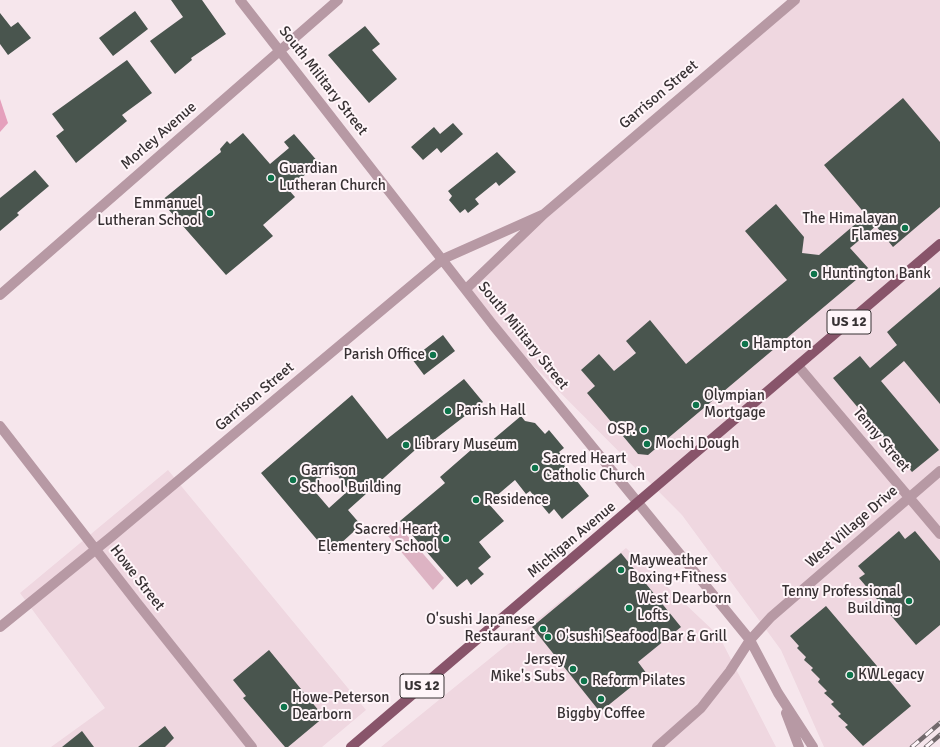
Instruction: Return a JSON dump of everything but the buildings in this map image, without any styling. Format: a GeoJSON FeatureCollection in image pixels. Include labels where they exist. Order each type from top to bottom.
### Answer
{"type":"FeatureCollection","features":[{"type":"Feature","properties":{"kind":"main road","name":"Michigan Avenue"},"geometry":{"type":"LineString","coordinates":[[351,747],[940,244]]}},
{"type":"Feature","properties":{"kind":"street","name":"South Military Street"},"geometry":{"type":"LineString","coordinates":[[240,0],[280,49],[466,289],[750,640],[778,693],[813,747]]}},
{"type":"Feature","properties":{"kind":"street","name":"Morley Avenue"},"geometry":{"type":"LineString","coordinates":[[0,295],[280,49],[338,0]]}},
{"type":"Feature","properties":{"kind":"street","name":"Garrison Street"},"geometry":{"type":"LineString","coordinates":[[466,289],[544,214],[795,0]]}},
{"type":"Feature","properties":{"kind":"street","name":"Garrison Street"},"geometry":{"type":"LineString","coordinates":[[0,627],[96,549],[443,259],[544,214]]}},
{"type":"Feature","properties":{"kind":"street","name":"Tenny Street"},"geometry":{"type":"LineString","coordinates":[[798,366],[940,534]]}},
{"type":"Feature","properties":{"kind":"street","name":"Howe Street"},"geometry":{"type":"LineString","coordinates":[[0,426],[252,747]]}},
{"type":"Feature","properties":{"kind":"street","name":"West Village Drive"},"geometry":{"type":"LineString","coordinates":[[657,747],[701,708],[730,671],[750,640],[771,617],[940,471]]}},
{"type":"Feature","properties":{"kind":"street","name":"South Military Street"},"geometry":{"type":"LineString","coordinates":[[778,693],[799,747]]}},
{"type":"Feature","properties":{"kind":"shaded area"},"geometry":{"type":"Polygon","coordinates":[[[795,0],[940,0],[940,720],[909,747],[824,747],[781,650],[682,515],[493,325],[466,289],[795,0]]]}},
{"type":"Feature","properties":{"kind":"shaded area"},"geometry":{"type":"Polygon","coordinates":[[[0,99],[8,123],[0,132],[0,99]]]}},
{"type":"Feature","properties":{"kind":"shaded area"},"geometry":{"type":"Polygon","coordinates":[[[168,470],[366,710],[322,747],[51,747],[105,708],[20,593],[168,470]]]}},
{"type":"Feature","properties":{"kind":"shaded area"},"geometry":{"type":"Polygon","coordinates":[[[399,526],[444,578],[433,590],[388,536],[399,526]]]}},
{"type":"Feature","properties":{"kind":"shaded area"},"geometry":{"type":"Polygon","coordinates":[[[626,548],[719,636],[776,747],[381,747],[626,548]]]}},
{"type":"Feature","properties":{"kind":"railway"},"geometry":{"type":"LineString","coordinates":[[912,747],[940,723]]}},
{"type":"Feature","properties":{"kind":"railway"},"geometry":{"type":"LineString","coordinates":[[926,747],[940,735]]}},
{"type":"Feature","properties":{"kind":"place","name":"Guardian Lutheran Church"},"geometry":{"type":"Point","coordinates":[271,178]}},
{"type":"Feature","properties":{"kind":"place","name":"Emmanuel Lutheran School"},"geometry":{"type":"Point","coordinates":[210,213]}},
{"type":"Feature","properties":{"kind":"place","name":"The Himalayan Flames"},"geometry":{"type":"Point","coordinates":[905,228]}},
{"type":"Feature","properties":{"kind":"place","name":"Huntington Bank"},"geometry":{"type":"Point","coordinates":[814,274]}},
{"type":"Feature","properties":{"kind":"place","name":"Hampton"},"geometry":{"type":"Point","coordinates":[745,344]}},
{"type":"Feature","properties":{"kind":"place","name":"Parish Office"},"geometry":{"type":"Point","coordinates":[433,355]}},
{"type":"Feature","properties":{"kind":"place","name":"Olympian Mortgage"},"geometry":{"type":"Point","coordinates":[696,405]}},
{"type":"Feature","properties":{"kind":"place","name":"Parish Hall"},"geometry":{"type":"Point","coordinates":[448,411]}},
{"type":"Feature","properties":{"kind":"place","name":"OSP."},"geometry":{"type":"Point","coordinates":[644,430]}},
{"type":"Feature","properties":{"kind":"place","name":"Mochi Dough"},"geometry":{"type":"Point","coordinates":[647,444]}},
{"type":"Feature","properties":{"kind":"place","name":"Library Museum"},"geometry":{"type":"Point","coordinates":[406,445]}},
{"type":"Feature","properties":{"kind":"place","name":"Sacred Heart Catholic Church"},"geometry":{"type":"Point","coordinates":[535,468]}},
{"type":"Feature","properties":{"kind":"place","name":"Garrison School Building"},"geometry":{"type":"Point","coordinates":[293,480]}},
{"type":"Feature","properties":{"kind":"place","name":"Residence"},"geometry":{"type":"Point","coordinates":[476,500]}},
{"type":"Feature","properties":{"kind":"place","name":"Sacred Heart Elementery School"},"geometry":{"type":"Point","coordinates":[446,539]}},
{"type":"Feature","properties":{"kind":"place","name":"Mayweather Boxing+Fitness"},"geometry":{"type":"Point","coordinates":[621,570]}},
{"type":"Feature","properties":{"kind":"place","name":"Tenny Professional Building"},"geometry":{"type":"Point","coordinates":[909,601]}},
{"type":"Feature","properties":{"kind":"place","name":"West Dearborn Lofts"},"geometry":{"type":"Point","coordinates":[629,608]}},
{"type":"Feature","properties":{"kind":"place","name":"O'sushi Japanese Restaurant"},"geometry":{"type":"Point","coordinates":[543,629]}},
{"type":"Feature","properties":{"kind":"place","name":"O'sushi Seafood Bar & Grill"},"geometry":{"type":"Point","coordinates":[548,637]}},
{"type":"Feature","properties":{"kind":"place","name":"Jersey Mike's Subs"},"geometry":{"type":"Point","coordinates":[573,669]}},
{"type":"Feature","properties":{"kind":"place","name":"KWLegacy"},"geometry":{"type":"Point","coordinates":[850,675]}},
{"type":"Feature","properties":{"kind":"place","name":"Reform Pilates"},"geometry":{"type":"Point","coordinates":[584,681]}},
{"type":"Feature","properties":{"kind":"place","name":"Biggby Coffee"},"geometry":{"type":"Point","coordinates":[601,699]}},
{"type":"Feature","properties":{"kind":"place","name":"Howe-Peterson Dearborn"},"geometry":{"type":"Point","coordinates":[284,707]}}]}
